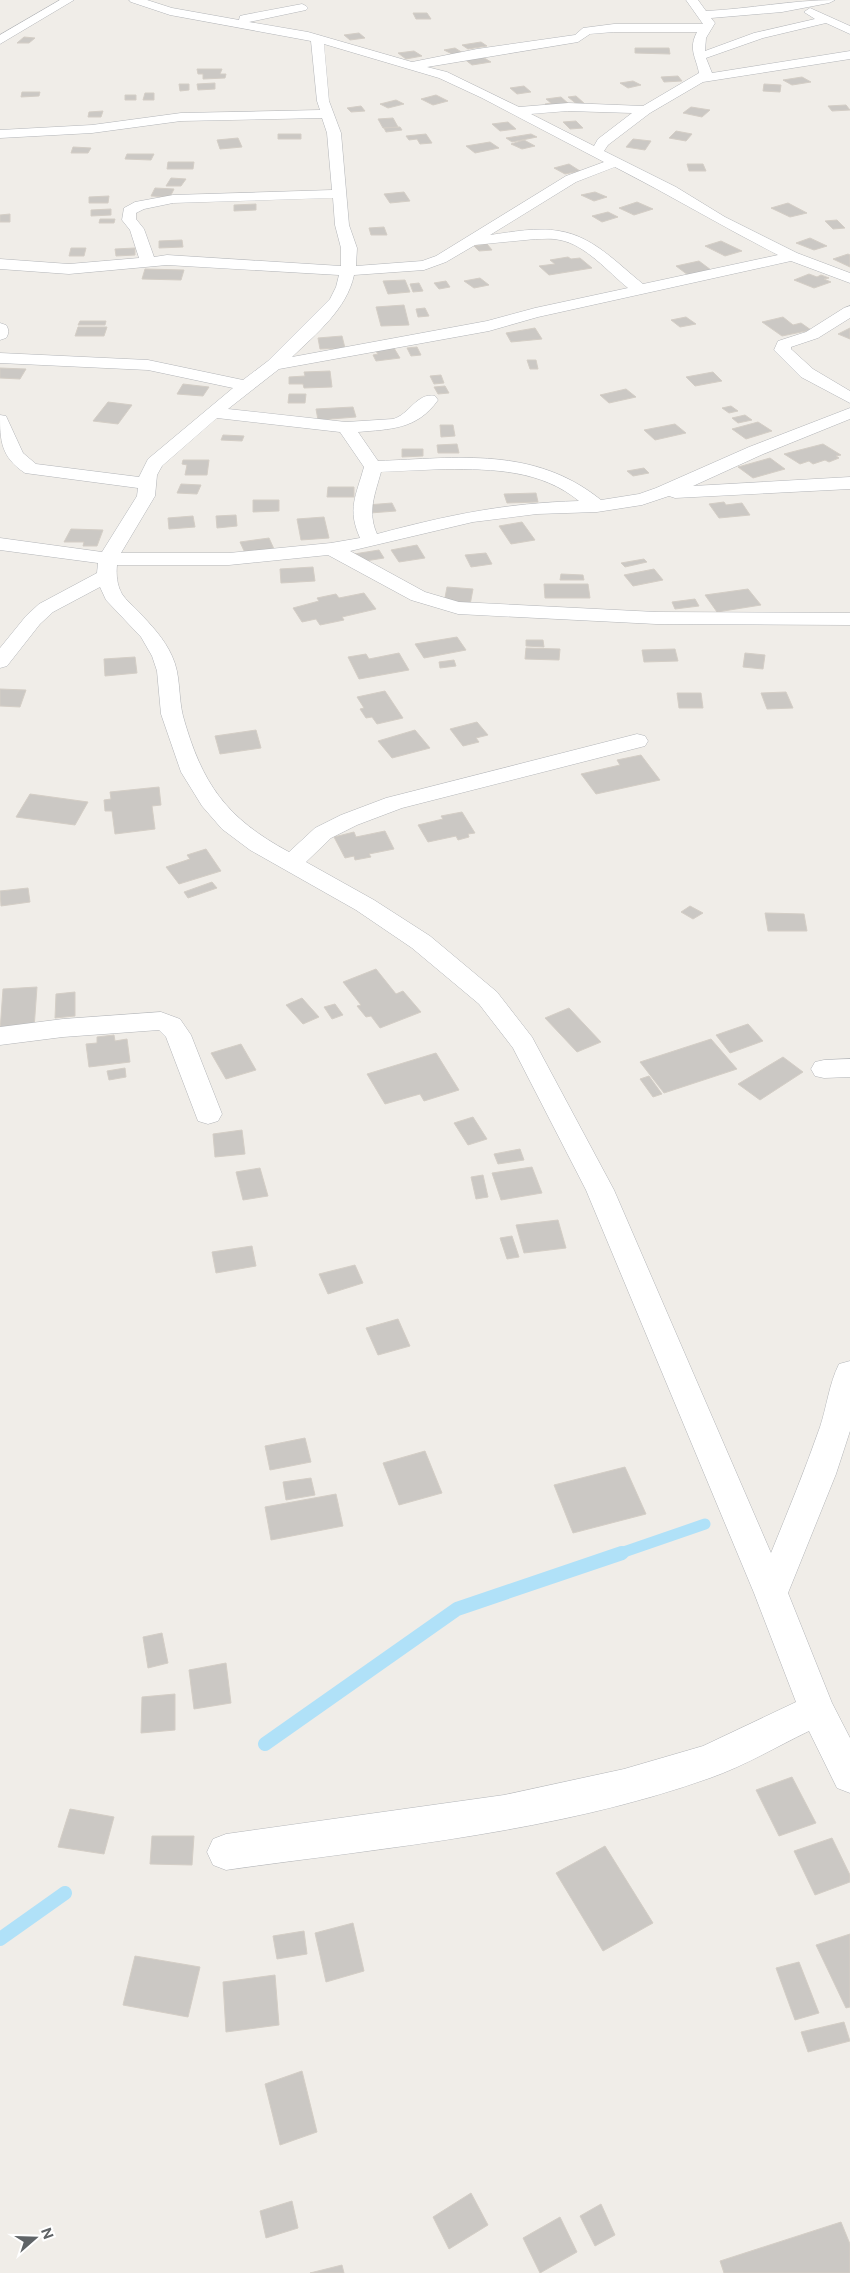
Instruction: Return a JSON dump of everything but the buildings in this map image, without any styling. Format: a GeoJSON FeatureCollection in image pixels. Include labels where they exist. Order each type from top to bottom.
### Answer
{"type":"FeatureCollection","features":[{"type":"Feature","properties":{"kind":"street"},"geometry":{"type":"LineString","coordinates":[[0,40],[68,0]]}},
{"type":"Feature","properties":{"kind":"street"},"geometry":{"type":"LineString","coordinates":[[135,0],[170,11],[233,23],[307,21]]}},
{"type":"Feature","properties":{"kind":"street"},"geometry":{"type":"LineString","coordinates":[[692,0],[709,23],[702,33],[698,48],[698,56],[706,72],[702,78]]}},
{"type":"Feature","properties":{"kind":"street"},"geometry":{"type":"LineString","coordinates":[[773,0],[798,7],[850,30]]}},
{"type":"Feature","properties":{"kind":"street"},"geometry":{"type":"LineString","coordinates":[[702,16],[798,7],[829,0]]}},
{"type":"Feature","properties":{"kind":"street"},"geometry":{"type":"LineString","coordinates":[[233,23],[262,14],[307,21],[412,66],[444,75],[671,190],[720,220],[792,256],[850,278]]}},
{"type":"Feature","properties":{"kind":"street"},"geometry":{"type":"LineString","coordinates":[[698,56],[717,52],[755,36],[825,20]]}},
{"type":"Feature","properties":{"kind":"street"},"geometry":{"type":"LineString","coordinates":[[0,662],[33,620],[46,608],[107,568],[146,496],[148,475],[154,463],[213,412],[274,365],[319,322],[337,301],[348,271],[349,248],[342,225],[334,134],[323,101],[307,21]]}},
{"type":"Feature","properties":{"kind":"street"},"geometry":{"type":"LineString","coordinates":[[550,43],[550,41],[578,38],[587,31],[614,28],[706,28]]}},
{"type":"Feature","properties":{"kind":"street"},"geometry":{"type":"LineString","coordinates":[[412,66],[477,53],[550,43],[585,46]]}},
{"type":"Feature","properties":{"kind":"street"},"geometry":{"type":"LineString","coordinates":[[596,152],[603,142],[645,110],[702,78],[850,55]]}},
{"type":"Feature","properties":{"kind":"street"},"geometry":{"type":"LineString","coordinates":[[518,111],[568,107],[645,110]]}},
{"type":"Feature","properties":{"kind":"street"},"geometry":{"type":"LineString","coordinates":[[0,134],[92,129],[181,117],[328,114]]}},
{"type":"Feature","properties":{"kind":"street"},"geometry":{"type":"LineString","coordinates":[[0,264],[69,269],[148,261],[190,261],[348,271],[424,264],[441,259],[571,179],[617,162]]}},
{"type":"Feature","properties":{"kind":"street"},"geometry":{"type":"LineString","coordinates":[[148,261],[140,237],[129,220],[129,211],[140,206],[180,199],[339,194]]}},
{"type":"Feature","properties":{"kind":"street"},"geometry":{"type":"LineString","coordinates":[[469,242],[544,234],[566,237],[603,260],[639,289]]}},
{"type":"Feature","properties":{"kind":"street"},"geometry":{"type":"LineString","coordinates":[[274,365],[489,326],[639,289],[792,256]]}},
{"type":"Feature","properties":{"kind":"street"},"geometry":{"type":"LineString","coordinates":[[850,311],[812,335],[784,344],[782,350],[806,373],[850,398]]}},
{"type":"Feature","properties":{"kind":"street"},"geometry":{"type":"LineString","coordinates":[[0,358],[148,365],[246,386]]}},
{"type":"Feature","properties":{"kind":"street"},"geometry":{"type":"LineString","coordinates":[[213,412],[346,427],[393,424],[405,421],[429,400]]}},
{"type":"Feature","properties":{"kind":"street"},"geometry":{"type":"LineString","coordinates":[[0,420],[14,454],[20,463],[31,469],[148,484]]}},
{"type":"Feature","properties":{"kind":"street"},"geometry":{"type":"LineString","coordinates":[[0,544],[107,568],[331,549],[371,542],[442,522],[473,516],[537,508],[597,506],[642,499],[663,492],[756,451],[845,421]]}},
{"type":"Feature","properties":{"kind":"street"},"geometry":{"type":"LineString","coordinates":[[346,427],[373,467],[362,506],[362,522],[371,542]]}},
{"type":"Feature","properties":{"kind":"street"},"geometry":{"type":"LineString","coordinates":[[373,467],[479,464],[543,473],[566,483],[597,506]]}},
{"type":"Feature","properties":{"kind":"street"},"geometry":{"type":"LineString","coordinates":[[663,492],[850,483]]}},
{"type":"Feature","properties":{"kind":"street"},"geometry":{"type":"LineString","coordinates":[[331,549],[418,596],[458,608],[656,618],[846,623]]}},
{"type":"Feature","properties":{"kind":"street"},"geometry":{"type":"LineString","coordinates":[[107,568],[113,596],[149,634],[162,656],[167,671],[172,714],[192,772],[210,801],[230,824],[258,845],[365,905],[421,942],[488,998],[523,1043],[542,1076],[600,1190],[771,1593],[817,1710],[850,1776]]}},
{"type":"Feature","properties":{"kind":"street"},"geometry":{"type":"LineString","coordinates":[[290,864],[323,833],[349,820],[394,803],[637,741]]}},
{"type":"Feature","properties":{"kind":"street"},"geometry":{"type":"LineString","coordinates":[[0,1036],[63,1028],[161,1021],[171,1025],[178,1035],[208,1114]]}},
{"type":"Feature","properties":{"kind":"street"},"geometry":{"type":"LineString","coordinates":[[824,1069],[850,1068]]}},
{"type":"Feature","properties":{"kind":"street"},"geometry":{"type":"LineString","coordinates":[[771,1593],[820,1474],[837,1423],[850,1373]]}},
{"type":"Feature","properties":{"kind":"street"},"geometry":{"type":"LineString","coordinates":[[226,1852],[504,1813],[624,1786],[709,1761],[817,1710]]}},
{"type":"Feature","properties":{"kind":"waterway"},"geometry":{"type":"LineString","coordinates":[[618,1554],[705,1524]]}},
{"type":"Feature","properties":{"kind":"waterway"},"geometry":{"type":"LineString","coordinates":[[265,1744],[457,1609],[622,1553]]}},
{"type":"Feature","properties":{"kind":"waterway"},"geometry":{"type":"LineString","coordinates":[[0,1939],[65,1893]]}}]}
